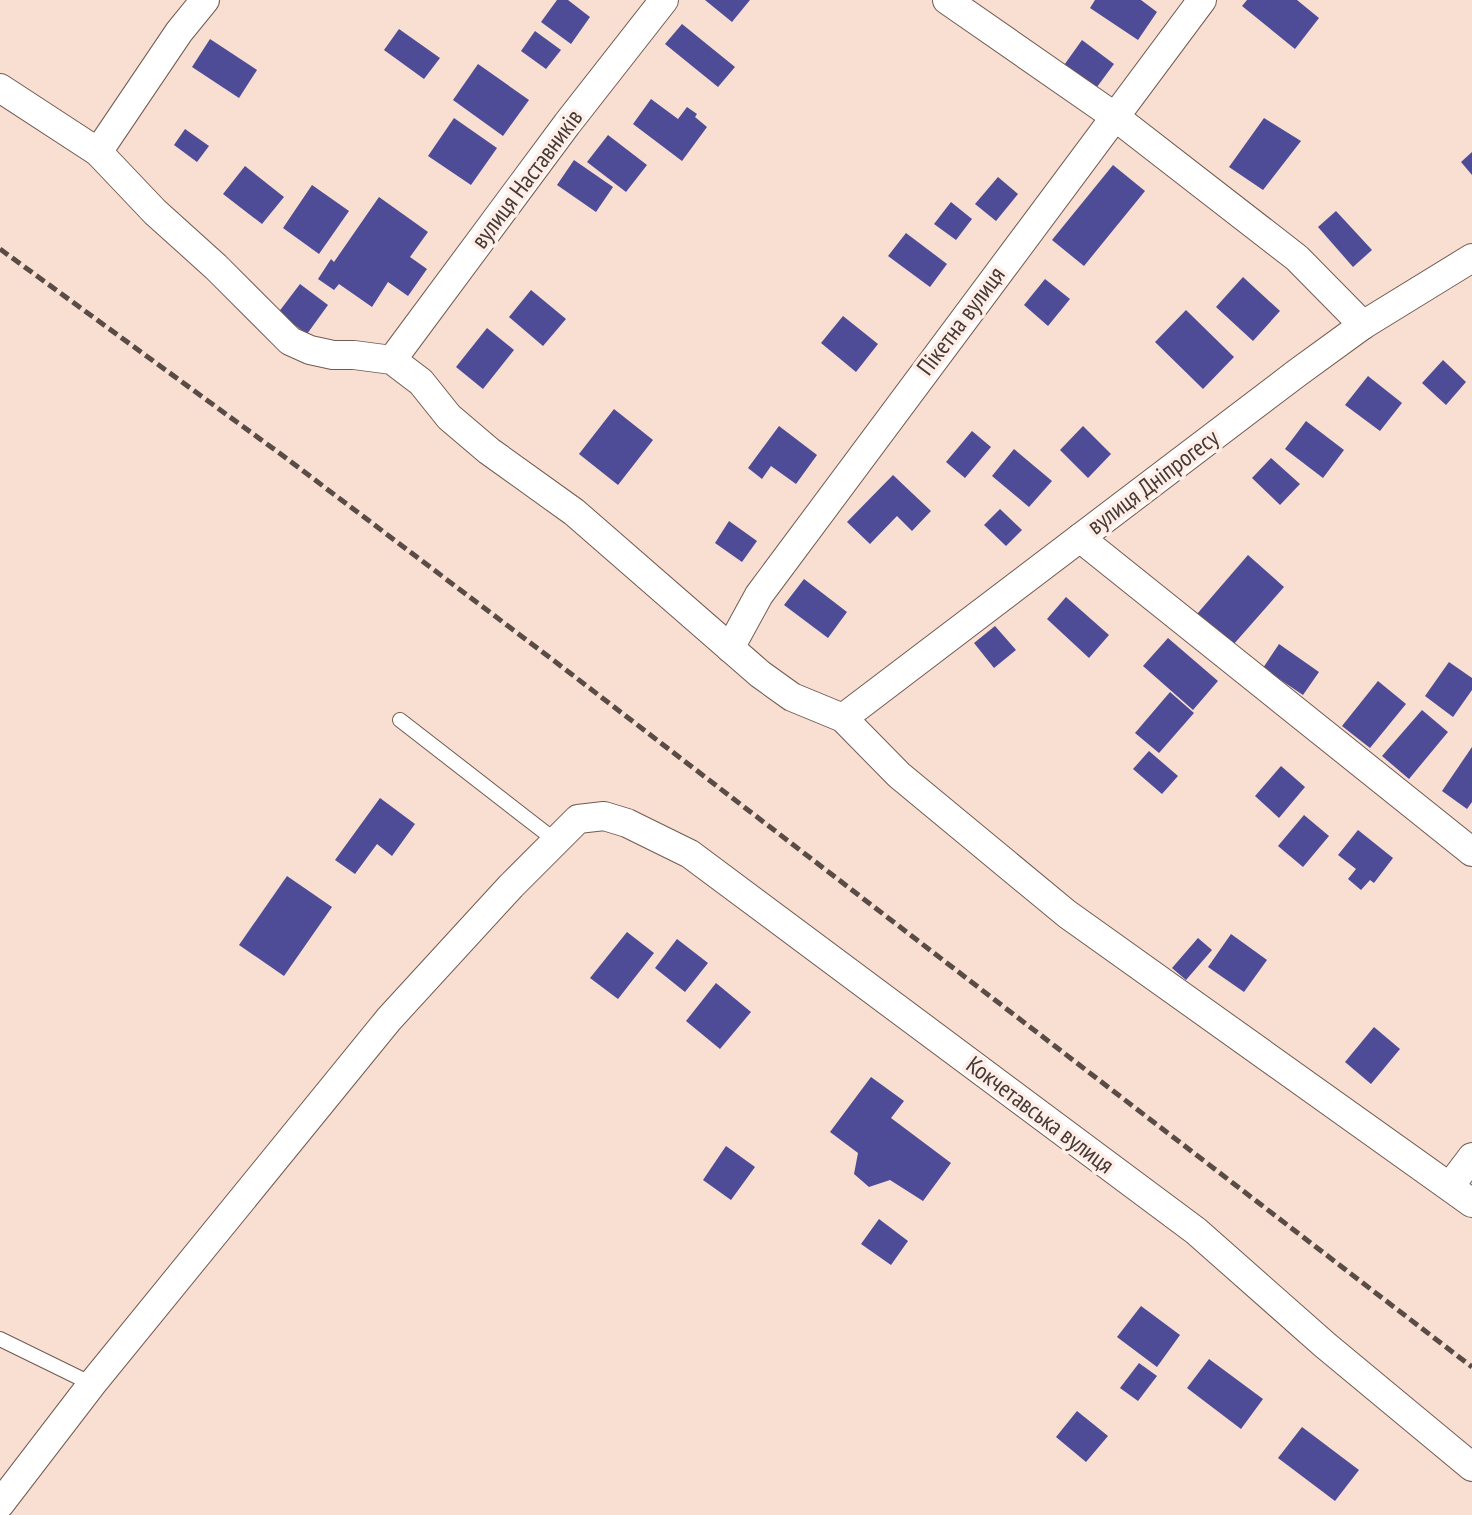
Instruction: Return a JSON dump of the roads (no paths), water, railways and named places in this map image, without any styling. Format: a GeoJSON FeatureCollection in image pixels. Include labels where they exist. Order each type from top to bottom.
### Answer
{"type":"FeatureCollection","features":[{"type":"Feature","properties":{"kind":"street"},"geometry":{"type":"LineString","coordinates":[[98,152],[179,32],[205,0]]}},
{"type":"Feature","properties":{"kind":"street","name":"вулиця Наставників"},"geometry":{"type":"LineString","coordinates":[[392,360],[567,124],[664,0]]}},
{"type":"Feature","properties":{"kind":"street"},"geometry":{"type":"LineString","coordinates":[[947,0],[1114,116],[1297,258],[1363,325]]}},
{"type":"Feature","properties":{"kind":"street","name":"Пікетна вулиця"},"geometry":{"type":"LineString","coordinates":[[730,648],[759,595],[1202,0]]}},
{"type":"Feature","properties":{"kind":"street"},"geometry":{"type":"LineString","coordinates":[[0,88],[98,152],[155,212],[216,267],[290,341],[310,350],[333,355],[392,360],[421,382],[449,417],[489,451],[574,512],[760,674],[792,697],[843,718],[899,775],[1067,914],[1461,1195],[1472,1157]]}},
{"type":"Feature","properties":{"kind":"street","name":"вулиця Дніпрогесу"},"geometry":{"type":"LineString","coordinates":[[843,718],[1363,325],[1472,258]]}},
{"type":"Feature","properties":{"kind":"street"},"geometry":{"type":"LineString","coordinates":[[1080,538],[1472,852]]}},
{"type":"Feature","properties":{"kind":"street","name":"Кокчетавська вулиця"},"geometry":{"type":"LineString","coordinates":[[556,841],[578,819],[604,816],[690,853],[1196,1231],[1325,1345],[1472,1467]]}},
{"type":"Feature","properties":{"kind":"street"},"geometry":{"type":"LineString","coordinates":[[0,1504],[92,1384],[389,1020],[511,886],[556,841]]}},
{"type":"Feature","properties":{"kind":"lane"},"geometry":{"type":"LineString","coordinates":[[400,720],[556,841]]}},
{"type":"Feature","properties":{"kind":"lane"},"geometry":{"type":"LineString","coordinates":[[0,1339],[92,1384]]}},
{"type":"Feature","properties":{"kind":"railway"},"geometry":{"type":"LineString","coordinates":[[0,249],[282,455],[553,660],[1472,1367]]}}]}
